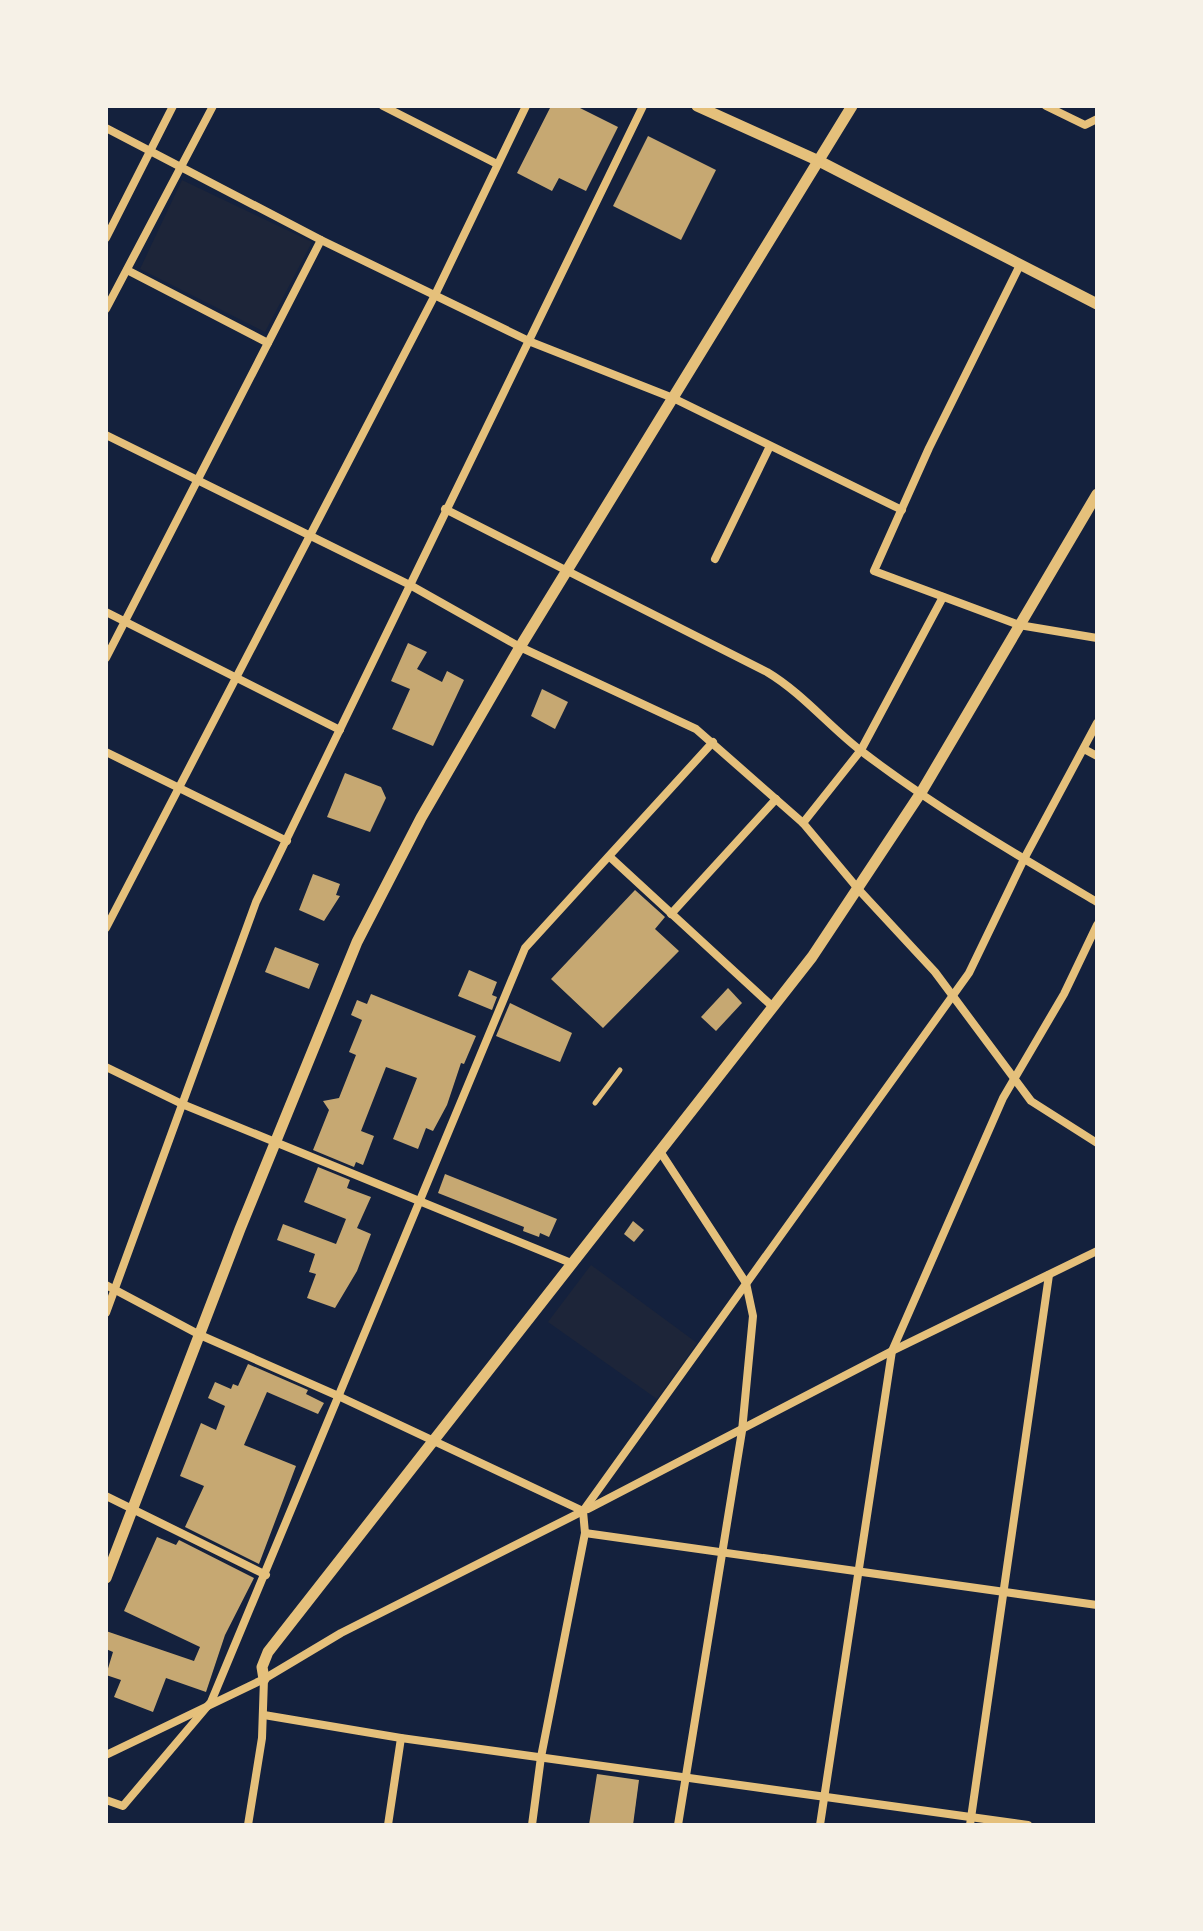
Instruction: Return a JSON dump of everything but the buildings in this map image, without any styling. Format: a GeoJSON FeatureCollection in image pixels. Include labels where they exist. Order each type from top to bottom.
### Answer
{"type":"FeatureCollection","features":[{"type":"Feature","properties":{"kind":"street"},"geometry":{"type":"LineString","coordinates":[[106,238],[173,106]]}},
{"type":"Feature","properties":{"kind":"street"},"geometry":{"type":"LineString","coordinates":[[106,309],[213,106]]}},
{"type":"Feature","properties":{"kind":"street"},"geometry":{"type":"LineString","coordinates":[[383,106],[497,164]]}},
{"type":"Feature","properties":{"kind":"street"},"geometry":{"type":"LineString","coordinates":[[107,924],[435,295],[526,106]]}},
{"type":"Feature","properties":{"kind":"street"},"geometry":{"type":"LineString","coordinates":[[106,1313],[256,902],[445,509],[531,342],[643,106]]}},
{"type":"Feature","properties":{"kind":"street"},"geometry":{"type":"LineString","coordinates":[[697,106],[819,161],[1097,304]]}},
{"type":"Feature","properties":{"kind":"street"},"geometry":{"type":"LineString","coordinates":[[106,1578],[357,942],[421,818],[520,647],[852,106]]}},
{"type":"Feature","properties":{"kind":"street"},"geometry":{"type":"LineString","coordinates":[[1046,106],[1085,125],[1097,119]]}},
{"type":"Feature","properties":{"kind":"street"},"geometry":{"type":"LineString","coordinates":[[106,128],[321,240],[531,342],[673,398],[902,510]]}},
{"type":"Feature","properties":{"kind":"street"},"geometry":{"type":"LineString","coordinates":[[106,658],[321,240]]}},
{"type":"Feature","properties":{"kind":"street"},"geometry":{"type":"LineString","coordinates":[[1020,265],[929,448],[874,571],[1019,625],[1097,638]]}},
{"type":"Feature","properties":{"kind":"street"},"geometry":{"type":"LineString","coordinates":[[127,270],[268,343]]}},
{"type":"Feature","properties":{"kind":"street"},"geometry":{"type":"LineString","coordinates":[[106,435],[410,585],[520,647],[696,729],[803,823],[859,890],[935,972],[1031,1101],[1097,1143]]}},
{"type":"Feature","properties":{"kind":"street"},"geometry":{"type":"LineString","coordinates":[[715,559],[770,446]]}},
{"type":"Feature","properties":{"kind":"street"},"geometry":{"type":"LineString","coordinates":[[248,1825],[264,1715],[262,1667],[268,1652],[432,1439],[661,1153],[859,890],[922,791],[1097,494]]}},
{"type":"Feature","properties":{"kind":"street"},"geometry":{"type":"LineString","coordinates":[[445,509],[791,686],[810,707],[861,750],[1024,859],[1097,902]]}},
{"type":"Feature","properties":{"kind":"street"},"geometry":{"type":"LineString","coordinates":[[803,823],[861,750],[943,597]]}},
{"type":"Feature","properties":{"kind":"street"},"geometry":{"type":"LineString","coordinates":[[106,612],[237,675],[340,730]]}},
{"type":"Feature","properties":{"kind":"street"},"geometry":{"type":"LineString","coordinates":[[532,1825],[541,1757],[585,1533],[583,1511],[969,973],[1024,859],[1097,723]]}},
{"type":"Feature","properties":{"kind":"street"},"geometry":{"type":"LineString","coordinates":[[106,1800],[123,1806],[211,1702],[266,1575],[336,1395],[421,1201],[525,948],[713,742]]}},
{"type":"Feature","properties":{"kind":"street"},"geometry":{"type":"LineString","coordinates":[[1084,749],[1097,756]]}},
{"type":"Feature","properties":{"kind":"street"},"geometry":{"type":"LineString","coordinates":[[106,752],[287,841]]}},
{"type":"Feature","properties":{"kind":"street"},"geometry":{"type":"LineString","coordinates":[[671,914],[776,799]]}},
{"type":"Feature","properties":{"kind":"street"},"geometry":{"type":"LineString","coordinates":[[610,857],[773,1007]]}},
{"type":"Feature","properties":{"kind":"street"},"geometry":{"type":"LineString","coordinates":[[820,1825],[892,1351],[929,1262],[1015,1080],[1064,994],[1097,925]]}},
{"type":"Feature","properties":{"kind":"street"},"geometry":{"type":"LineString","coordinates":[[106,1067],[182,1104],[571,1263]]}},
{"type":"Feature","properties":{"kind":"street"},"geometry":{"type":"LineString","coordinates":[[661,1153],[746,1283],[753,1316],[742,1431],[678,1825]]}},
{"type":"Feature","properties":{"kind":"street"},"geometry":{"type":"LineString","coordinates":[[106,1755],[264,1679],[341,1633],[742,1431],[892,1351],[1097,1251]]}},
{"type":"Feature","properties":{"kind":"street"},"geometry":{"type":"LineString","coordinates":[[971,1821],[1049,1275]]}},
{"type":"Feature","properties":{"kind":"street"},"geometry":{"type":"LineString","coordinates":[[106,1285],[200,1335],[583,1511]]}},
{"type":"Feature","properties":{"kind":"street"},"geometry":{"type":"LineString","coordinates":[[106,1496],[266,1575]]}},
{"type":"Feature","properties":{"kind":"street"},"geometry":{"type":"LineString","coordinates":[[585,1533],[859,1574],[1097,1605]]}},
{"type":"Feature","properties":{"kind":"street"},"geometry":{"type":"LineString","coordinates":[[264,1715],[401,1738],[824,1797],[971,1821],[1028,1825]]}},
{"type":"Feature","properties":{"kind":"street"},"geometry":{"type":"LineString","coordinates":[[388,1825],[401,1738]]}},
{"type":"Feature","properties":{"kind":"lane"},"geometry":{"type":"LineString","coordinates":[[595,1103],[620,1070]]}},
{"type":"Feature","properties":{"kind":"shaded area"},"geometry":{"type":"Polygon","coordinates":[[[182,180],[312,242],[265,332],[140,269],[182,180]]]}},
{"type":"Feature","properties":{"kind":"shaded area"},"geometry":{"type":"Polygon","coordinates":[[[591,1265],[697,1343],[657,1399],[548,1322],[591,1265]]]}}]}
